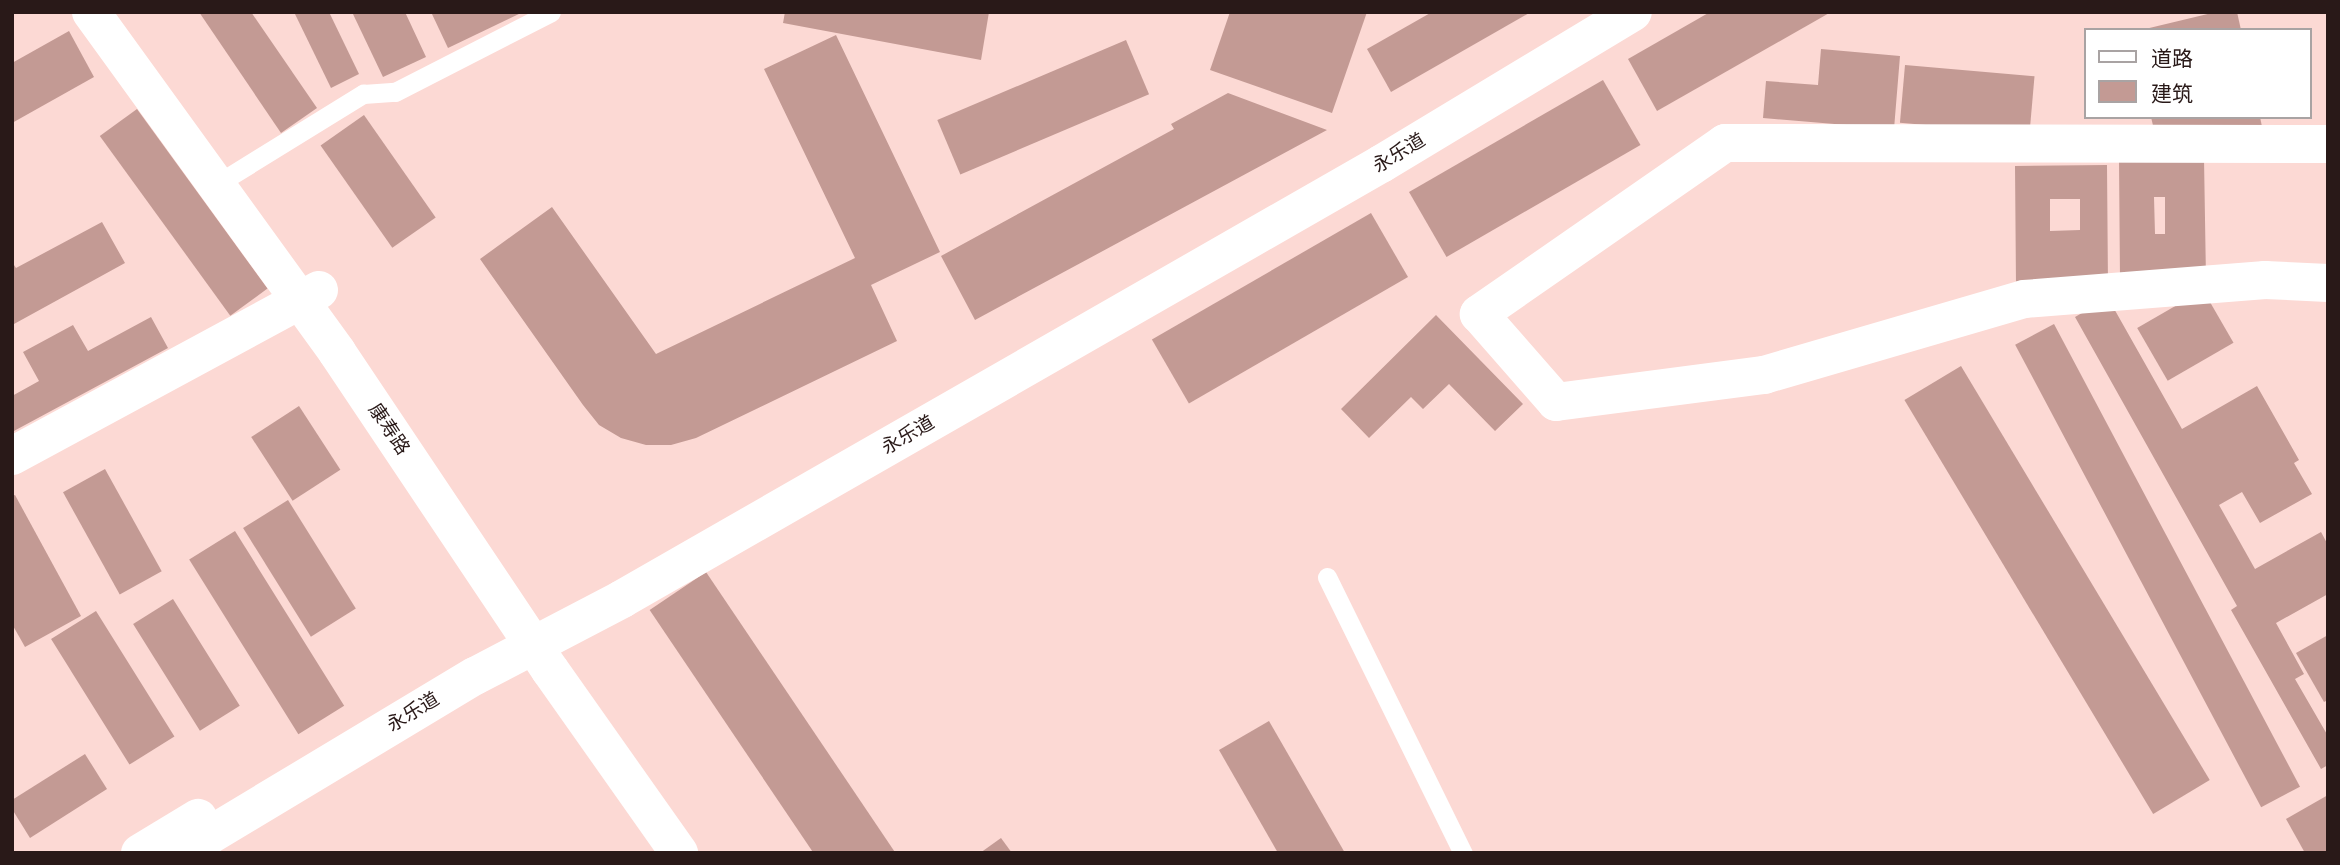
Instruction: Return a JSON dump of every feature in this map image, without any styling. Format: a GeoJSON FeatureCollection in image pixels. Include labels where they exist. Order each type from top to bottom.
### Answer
{"type":"FeatureCollection","features":[{"type":"Feature","properties":{"kind":"street","name":"康寿路"},"geometry":{"type":"LineString","coordinates":[[90,12],[226,178]]}},
{"type":"Feature","properties":{"kind":"street","name":"康寿路"},"geometry":{"type":"LineString","coordinates":[[117,12],[226,178],[310,295],[537,630],[679,853]]}},
{"type":"Feature","properties":{"kind":"street","name":"永乐道"},"geometry":{"type":"LineString","coordinates":[[140,853],[537,630],[1372,141],[1586,12]]}},
{"type":"Feature","properties":{"kind":"street","name":"永乐道"},"geometry":{"type":"LineString","coordinates":[[180,853],[443,695],[537,630],[622,599],[1369,171],[1633,12]]}},
{"type":"Feature","properties":{"kind":"street"},"geometry":{"type":"LineString","coordinates":[[2328,144],[1725,143],[1479,314],[1556,402],[1765,375],[2024,299],[2265,280],[2328,283]]}},
{"type":"Feature","properties":{"kind":"street"},"geometry":{"type":"LineString","coordinates":[[12,456],[310,295]]}},
{"type":"Feature","properties":{"kind":"street","name":"康寿路"},"geometry":{"type":"LineString","coordinates":[[537,630],[705,853]]}},
{"type":"Feature","properties":{"kind":"lane"},"geometry":{"type":"LineString","coordinates":[[226,178],[363,94],[395,92],[551,12]]}},
{"type":"Feature","properties":{"kind":"lane"},"geometry":{"type":"LineString","coordinates":[[1327,578],[1463,853]]}},
{"type":"Feature","properties":{"kind":"building"},"geometry":{"type":"Polygon","coordinates":[[[199,12],[251,12],[317,108],[281,133],[199,12]]]}},
{"type":"Feature","properties":{"kind":"building"},"geometry":{"type":"Polygon","coordinates":[[[294,12],[329,12],[359,74],[331,88],[294,12]]]}},
{"type":"Feature","properties":{"kind":"building"},"geometry":{"type":"Polygon","coordinates":[[[352,12],[405,12],[426,57],[383,77],[352,12]]]}},
{"type":"Feature","properties":{"kind":"building"},"geometry":{"type":"Polygon","coordinates":[[[431,12],[523,12],[448,48],[431,12]]]}},
{"type":"Feature","properties":{"kind":"building"},"geometry":{"type":"Polygon","coordinates":[[[785,12],[989,12],[981,60],[783,23],[785,12]]]}},
{"type":"Feature","properties":{"kind":"building"},"geometry":{"type":"Polygon","coordinates":[[[1230,12],[1367,12],[1332,113],[1210,70],[1230,12]]]}},
{"type":"Feature","properties":{"kind":"building"},"geometry":{"type":"Polygon","coordinates":[[[1432,12],[1531,12],[1391,92],[1367,49],[1432,12]]]}},
{"type":"Feature","properties":{"kind":"building"},"geometry":{"type":"Polygon","coordinates":[[[1710,12],[1831,12],[1657,111],[1628,59],[1710,12]]]}},
{"type":"Feature","properties":{"kind":"building"},"geometry":{"type":"Polygon","coordinates":[[[2216,12],[2237,12],[2241,28],[2149,28],[2216,12]]]}},
{"type":"Feature","properties":{"kind":"building"},"geometry":{"type":"Polygon","coordinates":[[[69,31],[94,77],[12,123],[12,63],[69,31]]]}},
{"type":"Feature","properties":{"kind":"building"},"geometry":{"type":"Polygon","coordinates":[[[836,35],[940,252],[871,285],[897,341],[696,438],[671,445],[646,445],[621,438],[599,425],[583,405],[480,259],[552,207],[656,354],[855,258],[764,69],[836,35]]]}},
{"type":"Feature","properties":{"kind":"building"},"geometry":{"type":"Polygon","coordinates":[[[1126,40],[1149,94],[960,174],[937,120],[1126,40]]]}},
{"type":"Feature","properties":{"kind":"building"},"geometry":{"type":"Polygon","coordinates":[[[1821,49],[1900,56],[1894,129],[1763,118],[1766,81],[1818,85],[1821,49]]]}},
{"type":"Feature","properties":{"kind":"building"},"geometry":{"type":"Polygon","coordinates":[[[1905,65],[2035,76],[2029,134],[1900,123],[1905,65]]]}},
{"type":"Feature","properties":{"kind":"building"},"geometry":{"type":"Polygon","coordinates":[[[1603,80],[1640,145],[1447,257],[1409,192],[1603,80]]]}},
{"type":"Feature","properties":{"kind":"building"},"geometry":{"type":"Polygon","coordinates":[[[1228,93],[1327,130],[975,320],[941,256],[1174,129],[1171,124],[1228,93]]]}},
{"type":"Feature","properties":{"kind":"building"},"geometry":{"type":"Polygon","coordinates":[[[137,109],[267,289],[230,316],[100,136],[137,109]]]}},
{"type":"Feature","properties":{"kind":"building"},"geometry":{"type":"Polygon","coordinates":[[[364,115],[436,217],[392,248],[321,145],[364,115]]]}},
{"type":"Feature","properties":{"kind":"building"},"geometry":{"type":"Polygon","coordinates":[[[2151,119],[2260,119],[2265,141],[2155,134],[2151,119]]]}},
{"type":"Feature","properties":{"kind":"building"},"geometry":{"type":"Polygon","coordinates":[[[2204,158],[2206,279],[2120,280],[2119,159],[2204,158]],[[2154,197],[2155,234],[2165,234],[2165,197],[2154,197]]]}},
{"type":"Feature","properties":{"kind":"building"},"geometry":{"type":"Polygon","coordinates":[[[2107,165],[2108,286],[2016,286],[2015,166],[2107,165]],[[2050,199],[2050,231],[2080,230],[2080,199],[2050,199]]]}},
{"type":"Feature","properties":{"kind":"building"},"geometry":{"type":"Polygon","coordinates":[[[1371,213],[1408,277],[1189,404],[1152,340],[1371,213]]]}},
{"type":"Feature","properties":{"kind":"building"},"geometry":{"type":"Polygon","coordinates":[[[102,222],[125,263],[14,324],[12,262],[16,268],[102,222]]]}},
{"type":"Feature","properties":{"kind":"building"},"geometry":{"type":"Polygon","coordinates":[[[2203,290],[2234,343],[2168,381],[2137,328],[2203,290]]]}},
{"type":"Feature","properties":{"kind":"building"},"geometry":{"type":"Polygon","coordinates":[[[2108,298],[2182,429],[2257,386],[2299,460],[2294,463],[2312,494],[2260,523],[2242,492],[2219,505],[2255,569],[2321,532],[2328,545],[2328,594],[2276,623],[2304,674],[2295,679],[2328,736],[2328,765],[2321,769],[2231,610],[2237,606],[2075,317],[2108,298]]]}},
{"type":"Feature","properties":{"kind":"building"},"geometry":{"type":"Polygon","coordinates":[[[1436,315],[1523,404],[1495,431],[1449,384],[1423,409],[1411,397],[1369,438],[1341,409],[1436,315]]]}},
{"type":"Feature","properties":{"kind":"building"},"geometry":{"type":"Polygon","coordinates":[[[151,317],[168,348],[12,432],[12,396],[39,381],[23,352],[73,325],[88,351],[151,317]]]}},
{"type":"Feature","properties":{"kind":"building"},"geometry":{"type":"Polygon","coordinates":[[[2054,324],[2300,787],[2261,807],[2015,345],[2054,324]]]}},
{"type":"Feature","properties":{"kind":"building"},"geometry":{"type":"Polygon","coordinates":[[[1961,366],[2210,780],[2153,814],[1904,400],[1961,366]]]}},
{"type":"Feature","properties":{"kind":"building"},"geometry":{"type":"Polygon","coordinates":[[[299,406],[340,470],[293,501],[251,437],[299,406]]]}},
{"type":"Feature","properties":{"kind":"building"},"geometry":{"type":"Polygon","coordinates":[[[105,469],[162,571],[120,595],[63,492],[105,469]]]}},
{"type":"Feature","properties":{"kind":"building"},"geometry":{"type":"Polygon","coordinates":[[[15,495],[81,616],[25,647],[12,624],[12,496],[15,495]]]}},
{"type":"Feature","properties":{"kind":"building"},"geometry":{"type":"Polygon","coordinates":[[[288,500],[356,609],[311,637],[243,528],[288,500]]]}},
{"type":"Feature","properties":{"kind":"building"},"geometry":{"type":"Polygon","coordinates":[[[235,531],[344,706],[298,734],[189,560],[235,531]]]}},
{"type":"Feature","properties":{"kind":"building"},"geometry":{"type":"Polygon","coordinates":[[[706,572],[895,852],[814,853],[650,610],[706,572]]]}},
{"type":"Feature","properties":{"kind":"building"},"geometry":{"type":"Polygon","coordinates":[[[173,599],[240,706],[200,731],[133,624],[173,599]]]}},
{"type":"Feature","properties":{"kind":"building"},"geometry":{"type":"Polygon","coordinates":[[[96,611],[174,737],[129,765],[51,639],[96,611]]]}},
{"type":"Feature","properties":{"kind":"building"},"geometry":{"type":"Polygon","coordinates":[[[2328,635],[2328,700],[2324,702],[2296,653],[2328,635]]]}},
{"type":"Feature","properties":{"kind":"building"},"geometry":{"type":"Polygon","coordinates":[[[1269,721],[1345,853],[1278,853],[1219,750],[1269,721]]]}},
{"type":"Feature","properties":{"kind":"building"},"geometry":{"type":"Polygon","coordinates":[[[85,754],[107,789],[30,838],[12,809],[12,800],[85,754]]]}},
{"type":"Feature","properties":{"kind":"building"},"geometry":{"type":"Polygon","coordinates":[[[2328,795],[2328,853],[2305,853],[2286,819],[2328,795]]]}},
{"type":"Feature","properties":{"kind":"building"},"geometry":{"type":"Polygon","coordinates":[[[1001,838],[1012,853],[980,853],[1001,838]]]}}]}
